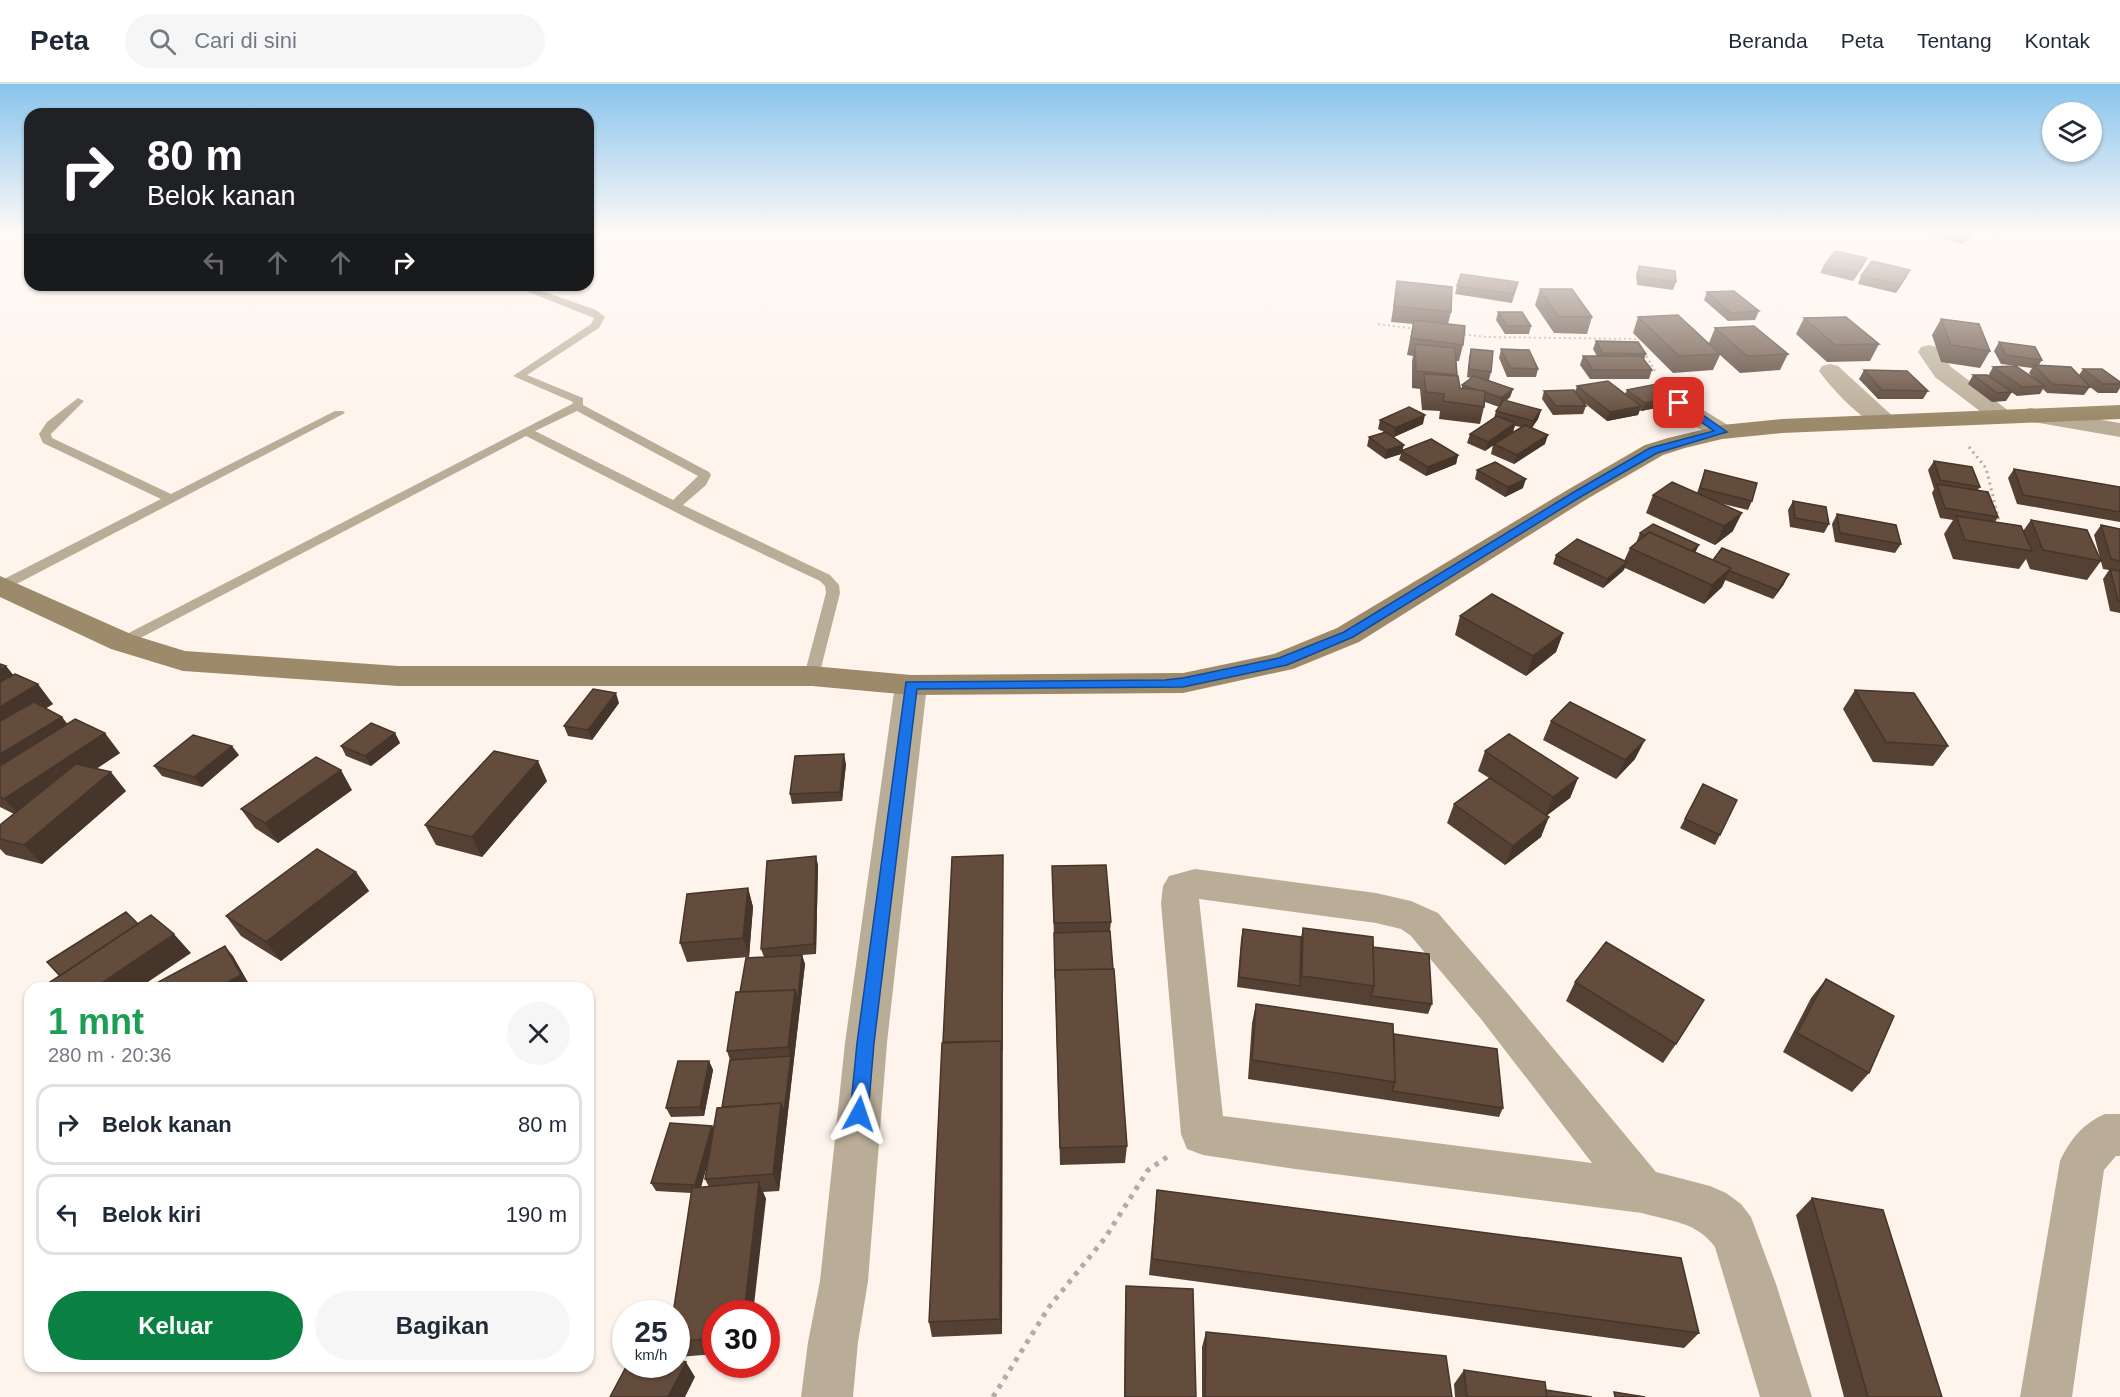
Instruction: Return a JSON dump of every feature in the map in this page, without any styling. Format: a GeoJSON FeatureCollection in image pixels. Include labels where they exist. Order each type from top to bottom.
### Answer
{"type":"FeatureCollection","features":[{"type":"Feature","properties":{"kind":"main road"},"geometry":{"type":"LineString","coordinates":[[8,582],[17,595],[122,642],[183,661],[398,676],[812,676],[911,685],[1183,683],[1282,662],[1348,634],[1654,450],[1718,430],[1884,420],[2120,412]]}},
{"type":"Feature","properties":{"kind":"street"},"geometry":{"type":"LineString","coordinates":[[1929,352],[1943,372],[1999,415]]}},
{"type":"Feature","properties":{"kind":"street"},"geometry":{"type":"LineString","coordinates":[[1830,370],[1862,403],[1884,420]]}},
{"type":"Feature","properties":{"kind":"street"},"geometry":{"type":"LineString","coordinates":[[1670,395],[1718,430]]}},
{"type":"Feature","properties":{"kind":"street"},"geometry":{"type":"LineString","coordinates":[[2030,415],[2120,430]]}},
{"type":"Feature","properties":{"kind":"street"},"geometry":{"type":"LineString","coordinates":[[827,1397],[832,1342],[844,1281],[866,1043],[911,685]]}},
{"type":"Feature","properties":{"kind":"street"},"geometry":{"type":"LineString","coordinates":[[1642,1191],[1495,1007],[1424,924],[1411,916],[1376,908],[1195,884],[1182,886],[1180,903],[1203,1134],[1295,1148],[1642,1191],[1710,1209],[1724,1220],[1734,1234],[1752,1284],[1786,1397]]}},
{"type":"Feature","properties":{"kind":"street"},"geometry":{"type":"LineString","coordinates":[[2046,1397],[2083,1161],[2105,1135],[2120,1134]]}},
{"type":"Feature","properties":{"kind":"lane"},"geometry":{"type":"LineString","coordinates":[[122,642],[577,406],[579,400],[519,376],[595,326],[600,317],[545,295]]}},
{"type":"Feature","properties":{"kind":"lane"},"geometry":{"type":"LineString","coordinates":[[78,401],[51,425],[45,434],[47,441],[170,499]]}},
{"type":"Feature","properties":{"kind":"lane"},"geometry":{"type":"LineString","coordinates":[[577,406],[705,475],[701,482],[675,506]]}},
{"type":"Feature","properties":{"kind":"lane"},"geometry":{"type":"LineString","coordinates":[[8,582],[339,413]]}},
{"type":"Feature","properties":{"kind":"lane"},"geometry":{"type":"LineString","coordinates":[[525,431],[580,460],[825,578],[832,585],[833,593],[812,676]]}},
{"type":"Feature","properties":{"kind":"path"},"geometry":{"type":"LineString","coordinates":[[1378,324],[1422,329]]}},
{"type":"Feature","properties":{"kind":"path"},"geometry":{"type":"LineString","coordinates":[[1454,333],[1487,337],[1636,339],[1670,395]]}},
{"type":"Feature","properties":{"kind":"path"},"geometry":{"type":"LineString","coordinates":[[1946,419],[1986,468],[2000,529]]}},
{"type":"Feature","properties":{"kind":"path"},"geometry":{"type":"LineString","coordinates":[[993,1397],[1049,1307],[1105,1238],[1148,1170],[1203,1134]]}},
{"type":"Feature","properties":{"kind":"building"},"geometry":{"type":"Polygon","coordinates":[[[1395,295],[1452,295],[1451,312],[1394,306],[1395,295]]]}},
{"type":"Feature","properties":{"kind":"building"},"geometry":{"type":"Polygon","coordinates":[[[1544,295],[1576,295],[1592,317],[1559,317],[1544,295]]]}},
{"type":"Feature","properties":{"kind":"building"},"geometry":{"type":"Polygon","coordinates":[[[1711,295],[1739,295],[1759,311],[1731,313],[1711,295]]]}},
{"type":"Feature","properties":{"kind":"building"},"geometry":{"type":"Polygon","coordinates":[[[1498,312],[1522,312],[1531,326],[1507,326],[1498,312]]]}},
{"type":"Feature","properties":{"kind":"building"},"geometry":{"type":"Polygon","coordinates":[[[1678,315],[1720,354],[1679,356],[1638,317],[1678,315]]]}},
{"type":"Feature","properties":{"kind":"building"},"geometry":{"type":"Polygon","coordinates":[[[1846,317],[1879,344],[1835,345],[1804,318],[1846,317]]]}},
{"type":"Feature","properties":{"kind":"building"},"geometry":{"type":"Polygon","coordinates":[[[1941,319],[1979,324],[1990,351],[1951,345],[1941,319]]]}},
{"type":"Feature","properties":{"kind":"building"},"geometry":{"type":"Polygon","coordinates":[[[1414,320],[1465,326],[1463,345],[1411,338],[1414,320]]]}},
{"type":"Feature","properties":{"kind":"building"},"geometry":{"type":"Polygon","coordinates":[[[1754,326],[1788,354],[1747,356],[1715,328],[1754,326]]]}},
{"type":"Feature","properties":{"kind":"building"},"geometry":{"type":"Polygon","coordinates":[[[1596,341],[1638,342],[1646,354],[1603,353],[1596,341]]]}},
{"type":"Feature","properties":{"kind":"building"},"geometry":{"type":"Polygon","coordinates":[[[1999,342],[2035,347],[2042,360],[2006,355],[1999,342]]]}},
{"type":"Feature","properties":{"kind":"building"},"geometry":{"type":"Polygon","coordinates":[[[1415,344],[1455,348],[1457,375],[1416,371],[1415,344]]]}},
{"type":"Feature","properties":{"kind":"building"},"geometry":{"type":"Polygon","coordinates":[[[1471,349],[1493,351],[1491,372],[1469,369],[1471,349]]]}},
{"type":"Feature","properties":{"kind":"building"},"geometry":{"type":"Polygon","coordinates":[[[1501,349],[1529,350],[1538,369],[1510,368],[1501,349]]]}},
{"type":"Feature","properties":{"kind":"building"},"geometry":{"type":"Polygon","coordinates":[[[1583,356],[1641,356],[1652,370],[1593,370],[1583,356]]]}},
{"type":"Feature","properties":{"kind":"building"},"geometry":{"type":"Polygon","coordinates":[[[2034,365],[2071,367],[2090,387],[2052,384],[2034,365]]]}},
{"type":"Feature","properties":{"kind":"building"},"geometry":{"type":"Polygon","coordinates":[[[2016,366],[2045,386],[2022,387],[1993,367],[2016,366]]]}},
{"type":"Feature","properties":{"kind":"building"},"geometry":{"type":"Polygon","coordinates":[[[2083,369],[2102,369],[2120,384],[2103,384],[2083,369]]]}},
{"type":"Feature","properties":{"kind":"building"},"geometry":{"type":"Polygon","coordinates":[[[1864,370],[1907,371],[1928,391],[1882,390],[1864,370]]]}},
{"type":"Feature","properties":{"kind":"building"},"geometry":{"type":"Polygon","coordinates":[[[1424,374],[1458,376],[1460,388],[1485,391],[1484,407],[1443,401],[1444,394],[1426,392],[1424,374]]]}},
{"type":"Feature","properties":{"kind":"building"},"geometry":{"type":"Polygon","coordinates":[[[1973,375],[1987,375],[2012,392],[1997,393],[1973,375]]]}},
{"type":"Feature","properties":{"kind":"building"},"geometry":{"type":"Polygon","coordinates":[[[1474,376],[1513,389],[1501,398],[1462,385],[1474,376]]]}},
{"type":"Feature","properties":{"kind":"building"},"geometry":{"type":"Polygon","coordinates":[[[1608,381],[1641,406],[1610,412],[1577,386],[1608,381]]]}},
{"type":"Feature","properties":{"kind":"building"},"geometry":{"type":"Polygon","coordinates":[[[1662,383],[1680,396],[1645,403],[1627,390],[1662,383]]]}},
{"type":"Feature","properties":{"kind":"building"},"geometry":{"type":"Polygon","coordinates":[[[1574,390],[1586,406],[1556,406],[1544,391],[1574,390]]]}},
{"type":"Feature","properties":{"kind":"building"},"geometry":{"type":"Polygon","coordinates":[[[1504,400],[1541,410],[1533,421],[1496,411],[1504,400]]]}},
{"type":"Feature","properties":{"kind":"building"},"geometry":{"type":"Polygon","coordinates":[[[1409,407],[1425,415],[1395,428],[1380,420],[1409,407]]]}},
{"type":"Feature","properties":{"kind":"building"},"geometry":{"type":"Polygon","coordinates":[[[1497,416],[1515,423],[1488,442],[1470,434],[1497,416]]]}},
{"type":"Feature","properties":{"kind":"building"},"geometry":{"type":"Polygon","coordinates":[[[1525,425],[1548,435],[1517,455],[1494,444],[1525,425]]]}},
{"type":"Feature","properties":{"kind":"building"},"geometry":{"type":"Polygon","coordinates":[[[1386,432],[1404,445],[1386,450],[1369,437],[1386,432]]]}},
{"type":"Feature","properties":{"kind":"building"},"geometry":{"type":"Polygon","coordinates":[[[1431,439],[1458,455],[1428,467],[1401,451],[1431,439]]]}},
{"type":"Feature","properties":{"kind":"building"},"geometry":{"type":"Polygon","coordinates":[[[1934,461],[1972,467],[1980,487],[1940,480],[1934,461]]]}},
{"type":"Feature","properties":{"kind":"building"},"geometry":{"type":"Polygon","coordinates":[[[1495,462],[1526,479],[1508,487],[1477,470],[1495,462]]]}},
{"type":"Feature","properties":{"kind":"building"},"geometry":{"type":"Polygon","coordinates":[[[2014,469],[2120,487],[2120,512],[2023,495],[2014,469]]]}},
{"type":"Feature","properties":{"kind":"building"},"geometry":{"type":"Polygon","coordinates":[[[1705,470],[1757,483],[1752,501],[1700,488],[1705,470]]]}},
{"type":"Feature","properties":{"kind":"building"},"geometry":{"type":"Polygon","coordinates":[[[1672,482],[1742,513],[1724,526],[1653,495],[1672,482]]]}},
{"type":"Feature","properties":{"kind":"building"},"geometry":{"type":"Polygon","coordinates":[[[1937,484],[1988,492],[1998,517],[1945,508],[1937,484]]]}},
{"type":"Feature","properties":{"kind":"building"},"geometry":{"type":"Polygon","coordinates":[[[1793,501],[1826,507],[1829,524],[1795,518],[1793,501]]]}},
{"type":"Feature","properties":{"kind":"building"},"geometry":{"type":"Polygon","coordinates":[[[1837,514],[1896,525],[1901,544],[1840,533],[1837,514]]]}},
{"type":"Feature","properties":{"kind":"building"},"geometry":{"type":"Polygon","coordinates":[[[1956,516],[2021,526],[2032,551],[1965,540],[1956,516]]]}},
{"type":"Feature","properties":{"kind":"building"},"geometry":{"type":"Polygon","coordinates":[[[2031,520],[2087,530],[2101,561],[2043,550],[2031,520]]]}},
{"type":"Feature","properties":{"kind":"building"},"geometry":{"type":"Polygon","coordinates":[[[1653,524],[1699,545],[1691,551],[1649,532],[1645,536],[1640,533],[1653,524]]]}},
{"type":"Feature","properties":{"kind":"building"},"geometry":{"type":"Polygon","coordinates":[[[2101,525],[2120,529],[2120,561],[2111,559],[2101,525]]]}},
{"type":"Feature","properties":{"kind":"building"},"geometry":{"type":"Polygon","coordinates":[[[1649,532],[1731,568],[1712,585],[1630,548],[1649,532]]]}},
{"type":"Feature","properties":{"kind":"building"},"geometry":{"type":"Polygon","coordinates":[[[1577,539],[1627,562],[1607,579],[1556,555],[1577,539]]]}},
{"type":"Feature","properties":{"kind":"building"},"geometry":{"type":"Polygon","coordinates":[[[1722,548],[1789,574],[1778,590],[1730,571],[1731,568],[1713,560],[1722,548]]]}},
{"type":"Feature","properties":{"kind":"building"},"geometry":{"type":"Polygon","coordinates":[[[2110,569],[2120,571],[2120,602],[2118,601],[2110,569]]]}},
{"type":"Feature","properties":{"kind":"building"},"geometry":{"type":"Polygon","coordinates":[[[1492,594],[1563,633],[1533,656],[1460,616],[1492,594]]]}},
{"type":"Feature","properties":{"kind":"building"},"geometry":{"type":"Polygon","coordinates":[[[15,674],[38,684],[0,707],[0,682],[15,674]]]}},
{"type":"Feature","properties":{"kind":"building"},"geometry":{"type":"Polygon","coordinates":[[[593,689],[616,693],[588,730],[564,726],[593,689]]]}},
{"type":"Feature","properties":{"kind":"building"},"geometry":{"type":"Polygon","coordinates":[[[1855,690],[1914,693],[1948,746],[1886,742],[1855,690]]]}},
{"type":"Feature","properties":{"kind":"building"},"geometry":{"type":"Polygon","coordinates":[[[34,702],[62,717],[0,754],[0,721],[34,702]]]}},
{"type":"Feature","properties":{"kind":"building"},"geometry":{"type":"Polygon","coordinates":[[[1570,702],[1645,740],[1625,760],[1551,721],[1570,702]]]}},
{"type":"Feature","properties":{"kind":"building"},"geometry":{"type":"Polygon","coordinates":[[[75,719],[105,733],[4,799],[0,797],[0,766],[75,719]]]}},
{"type":"Feature","properties":{"kind":"building"},"geometry":{"type":"Polygon","coordinates":[[[371,723],[395,733],[365,756],[341,746],[371,723]]]}},
{"type":"Feature","properties":{"kind":"building"},"geometry":{"type":"Polygon","coordinates":[[[1509,734],[1578,778],[1553,797],[1485,751],[1509,734]]]}},
{"type":"Feature","properties":{"kind":"building"},"geometry":{"type":"Polygon","coordinates":[[[193,735],[232,746],[194,777],[154,766],[193,735]]]}},
{"type":"Feature","properties":{"kind":"building"},"geometry":{"type":"Polygon","coordinates":[[[494,751],[538,761],[472,837],[425,825],[494,751]]]}},
{"type":"Feature","properties":{"kind":"building"},"geometry":{"type":"Polygon","coordinates":[[[844,754],[840,792],[790,794],[795,756],[844,754]]]}},
{"type":"Feature","properties":{"kind":"building"},"geometry":{"type":"Polygon","coordinates":[[[316,757],[341,770],[265,823],[241,809],[316,757]]]}},
{"type":"Feature","properties":{"kind":"building"},"geometry":{"type":"Polygon","coordinates":[[[76,764],[111,772],[24,845],[0,839],[0,825],[76,764]]]}},
{"type":"Feature","properties":{"kind":"building"},"geometry":{"type":"Polygon","coordinates":[[[1490,778],[1549,817],[1513,846],[1454,804],[1490,778]]]}},
{"type":"Feature","properties":{"kind":"building"},"geometry":{"type":"Polygon","coordinates":[[[1703,784],[1737,800],[1720,835],[1685,819],[1703,784]]]}},
{"type":"Feature","properties":{"kind":"building"},"geometry":{"type":"Polygon","coordinates":[[[317,849],[356,872],[266,942],[226,916],[317,849]]]}},
{"type":"Feature","properties":{"kind":"building"},"geometry":{"type":"Polygon","coordinates":[[[1003,855],[1002,1050],[1001,1041],[943,1042],[952,857],[1003,855]]]}},
{"type":"Feature","properties":{"kind":"building"},"geometry":{"type":"Polygon","coordinates":[[[816,856],[814,944],[761,949],[767,861],[816,856]]]}},
{"type":"Feature","properties":{"kind":"building"},"geometry":{"type":"Polygon","coordinates":[[[1106,865],[1111,922],[1054,923],[1052,866],[1106,865]]]}},
{"type":"Feature","properties":{"kind":"building"},"geometry":{"type":"Polygon","coordinates":[[[748,888],[743,938],[680,943],[687,894],[748,888]]]}},
{"type":"Feature","properties":{"kind":"building"},"geometry":{"type":"Polygon","coordinates":[[[126,912],[138,924],[60,976],[47,962],[126,912]]]}},
{"type":"Feature","properties":{"kind":"building"},"geometry":{"type":"Polygon","coordinates":[[[151,915],[174,934],[103,982],[50,982],[151,915]]]}},
{"type":"Feature","properties":{"kind":"building"},"geometry":{"type":"Polygon","coordinates":[[[1303,928],[1373,937],[1374,986],[1302,976],[1303,928]]]}},
{"type":"Feature","properties":{"kind":"building"},"geometry":{"type":"Polygon","coordinates":[[[1243,929],[1301,937],[1300,986],[1239,977],[1243,929]]]}},
{"type":"Feature","properties":{"kind":"building"},"geometry":{"type":"Polygon","coordinates":[[[1110,931],[1113,969],[1055,970],[1055,979],[1054,933],[1110,931]]]}},
{"type":"Feature","properties":{"kind":"building"},"geometry":{"type":"Polygon","coordinates":[[[1606,942],[1704,1000],[1676,1044],[1575,982],[1606,942]]]}},
{"type":"Feature","properties":{"kind":"building"},"geometry":{"type":"Polygon","coordinates":[[[225,946],[241,975],[228,982],[158,982],[225,946]]]}},
{"type":"Feature","properties":{"kind":"building"},"geometry":{"type":"Polygon","coordinates":[[[1373,947],[1429,954],[1432,1004],[1371,996],[1374,986],[1373,947]]]}},
{"type":"Feature","properties":{"kind":"building"},"geometry":{"type":"Polygon","coordinates":[[[802,955],[798,999],[795,990],[740,992],[746,958],[802,955]]]}},
{"type":"Feature","properties":{"kind":"building"},"geometry":{"type":"Polygon","coordinates":[[[1114,969],[1127,1146],[1060,1148],[1055,970],[1114,969]]]}},
{"type":"Feature","properties":{"kind":"building"},"geometry":{"type":"Polygon","coordinates":[[[1826,979],[1894,1016],[1869,1073],[1797,1033],[1826,979]]]}},
{"type":"Feature","properties":{"kind":"building"},"geometry":{"type":"Polygon","coordinates":[[[795,990],[788,1047],[727,1051],[736,992],[795,990]]]}},
{"type":"Feature","properties":{"kind":"building"},"geometry":{"type":"Polygon","coordinates":[[[1256,1004],[1393,1024],[1395,1082],[1252,1060],[1256,1004]]]}},
{"type":"Feature","properties":{"kind":"building"},"geometry":{"type":"Polygon","coordinates":[[[1394,1034],[1497,1049],[1503,1108],[1392,1091],[1395,1082],[1394,1034]]]}},
{"type":"Feature","properties":{"kind":"building"},"geometry":{"type":"Polygon","coordinates":[[[1001,1041],[1000,1319],[929,1322],[942,1043],[1001,1041]]]}},
{"type":"Feature","properties":{"kind":"building"},"geometry":{"type":"Polygon","coordinates":[[[791,1056],[784,1112],[781,1103],[722,1107],[730,1060],[791,1056]]]}},
{"type":"Feature","properties":{"kind":"building"},"geometry":{"type":"Polygon","coordinates":[[[678,1061],[709,1061],[700,1107],[666,1108],[678,1061]]]}},
{"type":"Feature","properties":{"kind":"building"},"geometry":{"type":"Polygon","coordinates":[[[781,1103],[773,1174],[705,1179],[717,1108],[781,1103]]]}},
{"type":"Feature","properties":{"kind":"building"},"geometry":{"type":"Polygon","coordinates":[[[670,1123],[712,1126],[695,1185],[651,1183],[670,1123]]]}},
{"type":"Feature","properties":{"kind":"building"},"geometry":{"type":"Polygon","coordinates":[[[759,1182],[746,1300],[702,1300],[702,1339],[690,1341],[690,1300],[675,1300],[692,1188],[759,1182]]]}},
{"type":"Feature","properties":{"kind":"building"},"geometry":{"type":"Polygon","coordinates":[[[1157,1190],[1681,1258],[1699,1333],[1152,1259],[1157,1190]]]}},
{"type":"Feature","properties":{"kind":"building"},"geometry":{"type":"Polygon","coordinates":[[[1812,1198],[1883,1210],[1942,1397],[1868,1397],[1812,1198]]]}},
{"type":"Feature","properties":{"kind":"building"},"geometry":{"type":"Polygon","coordinates":[[[1126,1286],[1193,1289],[1196,1397],[1125,1397],[1126,1286]]]}},
{"type":"Feature","properties":{"kind":"building"},"geometry":{"type":"Polygon","coordinates":[[[1206,1332],[1446,1356],[1452,1397],[1205,1397],[1206,1332]]]}},
{"type":"Feature","properties":{"kind":"building"},"geometry":{"type":"Polygon","coordinates":[[[1464,1370],[1545,1382],[1547,1397],[1467,1397],[1464,1370]]]}},
{"type":"Feature","properties":{"kind":"building"},"geometry":{"type":"Polygon","coordinates":[[[620,1378],[678,1378],[668,1397],[610,1397],[620,1378]]]}},
{"type":"Feature","properties":{"kind":"building"},"geometry":{"type":"Polygon","coordinates":[[[1546,1390],[1592,1397],[1547,1397],[1546,1390]]]}},
{"type":"Feature","properties":{"kind":"building"},"geometry":{"type":"Polygon","coordinates":[[[1614,1392],[1645,1397],[1615,1397],[1614,1392]]]}},
{"type":"Feature","properties":{"kind":"route"},"geometry":{"type":"LineString","coordinates":[[859,1114],[911,685],[1183,683],[1282,662],[1348,634],[1654,450],[1722,432],[1679,403]]}}]}
